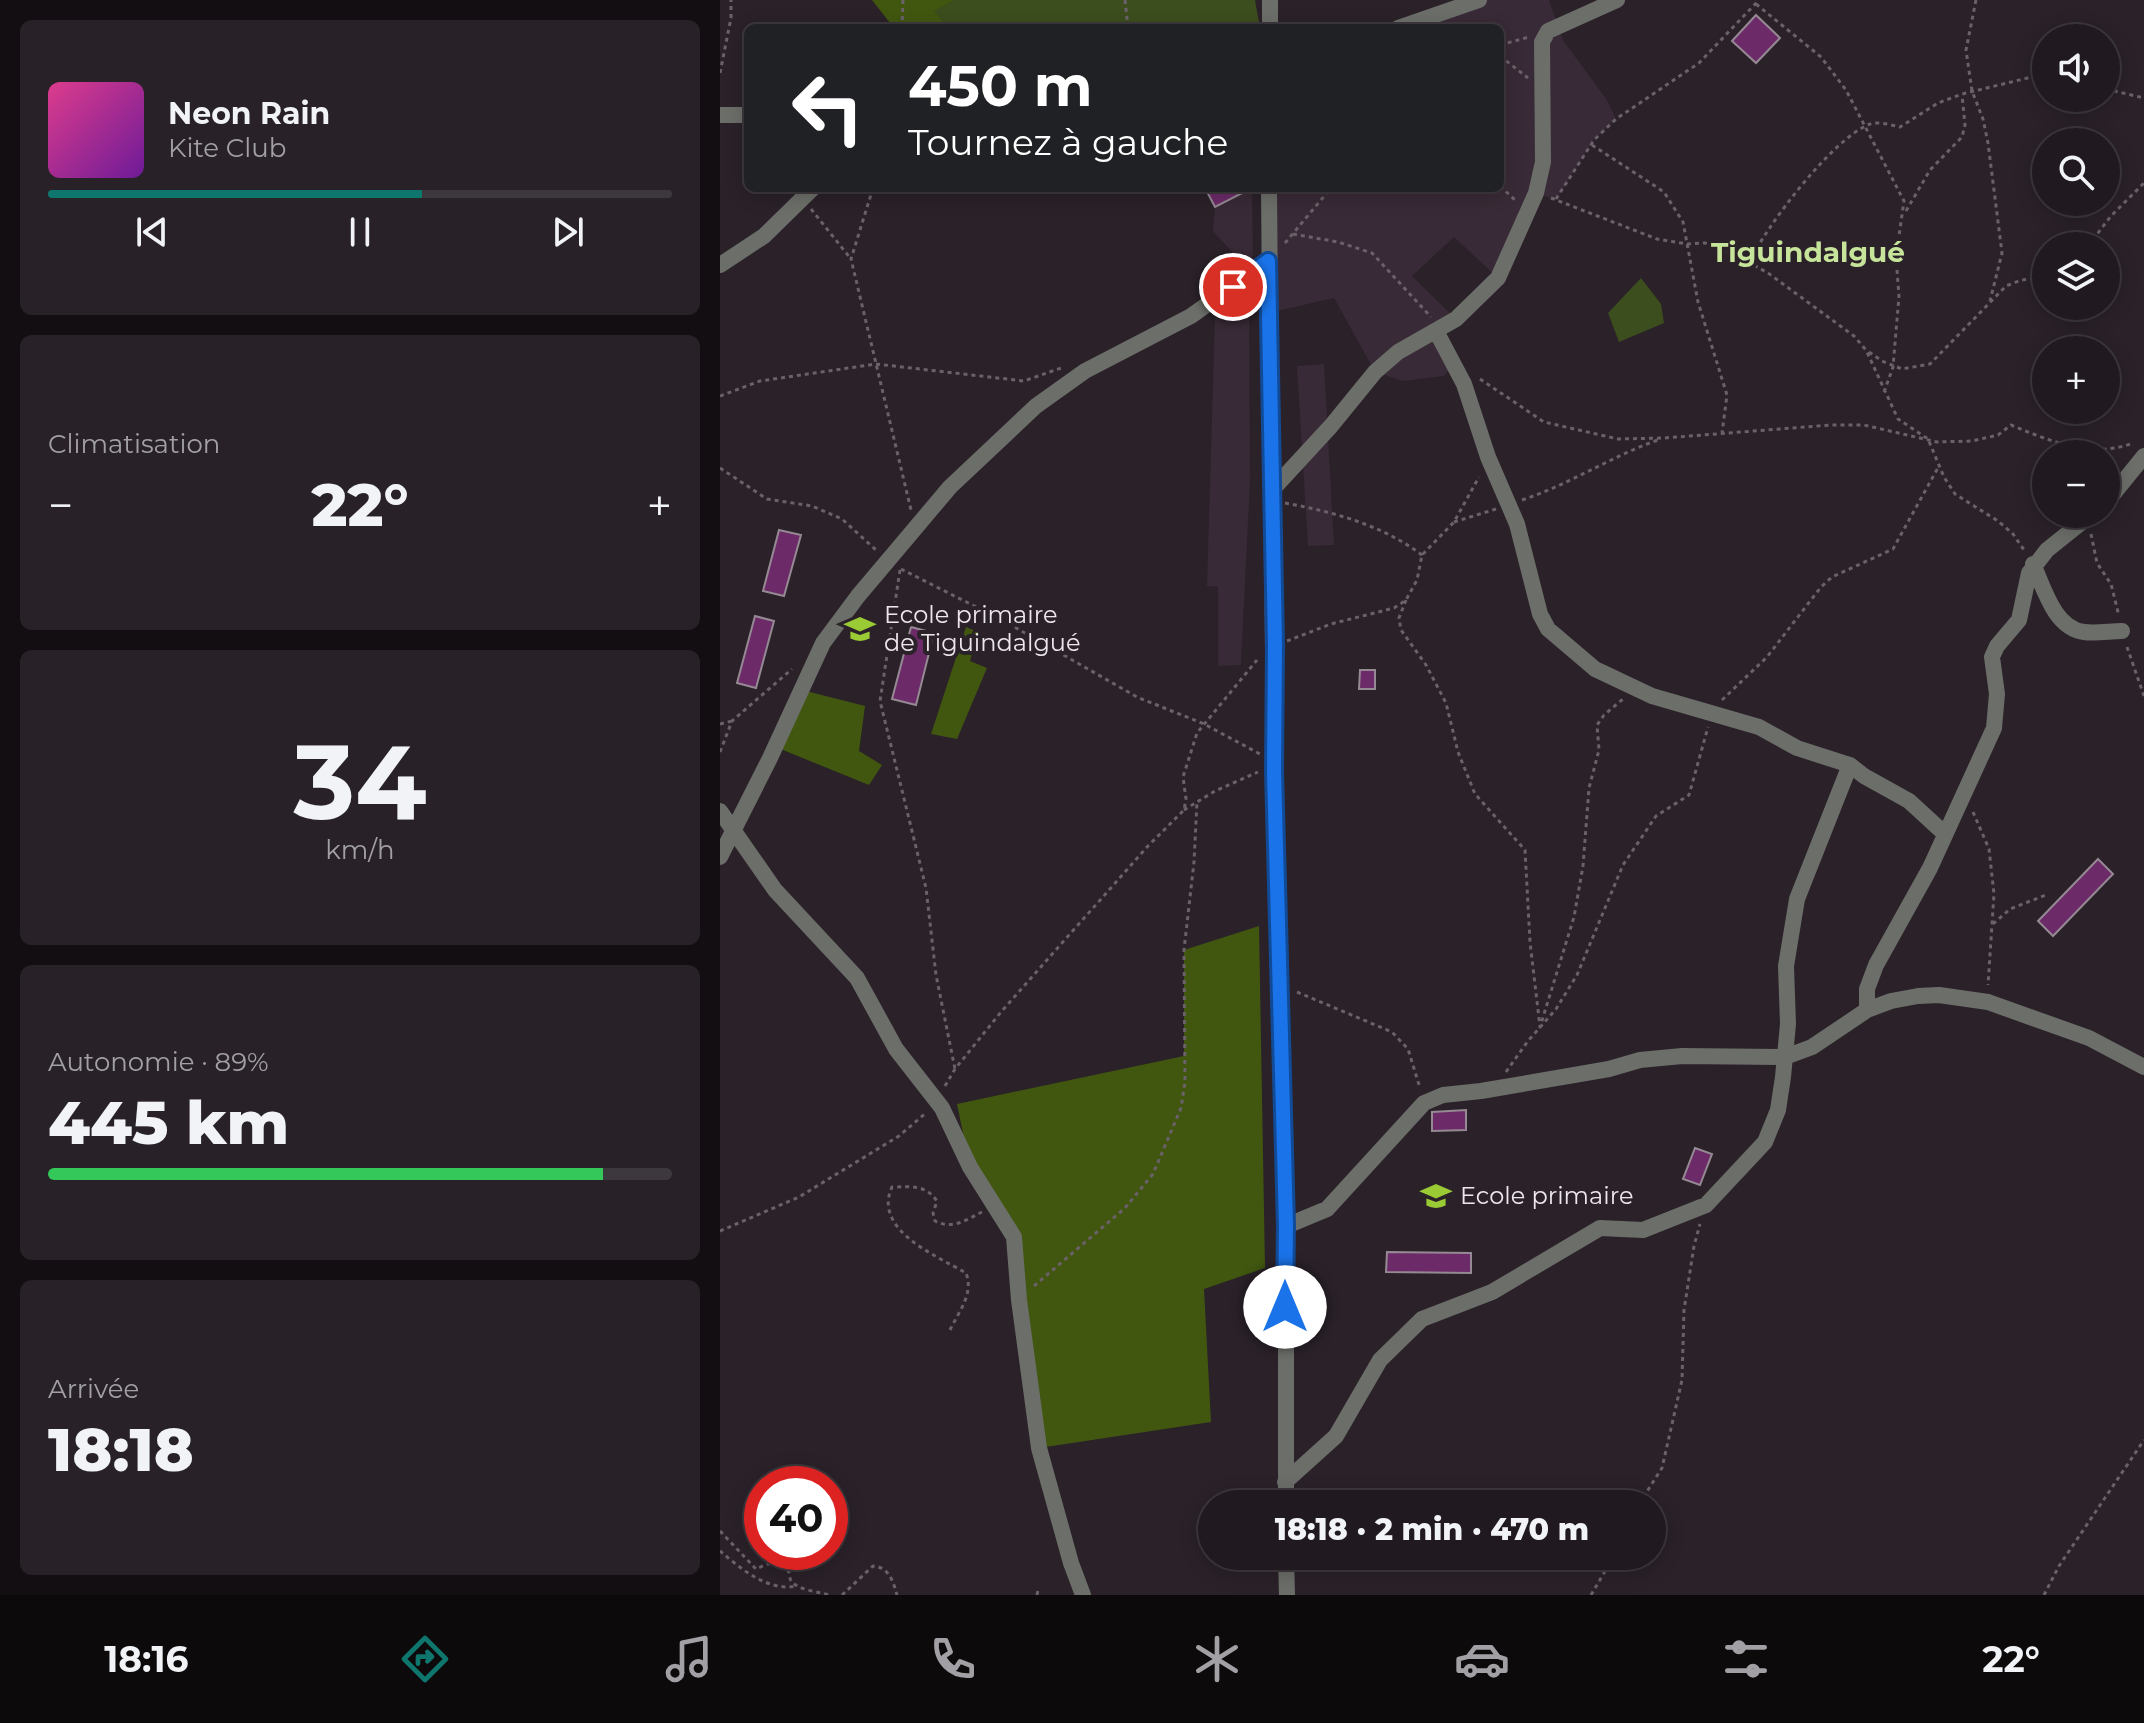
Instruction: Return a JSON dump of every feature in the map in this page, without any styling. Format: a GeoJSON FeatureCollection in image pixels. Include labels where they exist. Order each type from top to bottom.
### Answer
{"type":"FeatureCollection","features":[{"type":"Feature","properties":{"kind":"street"},"geometry":{"type":"LineString","coordinates":[[1270,0],[1270,24]]}},
{"type":"Feature","properties":{"kind":"street"},"geometry":{"type":"LineString","coordinates":[[1410,24],[1479,0]]}},
{"type":"Feature","properties":{"kind":"street"},"geometry":{"type":"LineString","coordinates":[[1272,495],[1375,372],[1398,352],[1456,319],[1498,278],[1536,193],[1543,162],[1542,42],[1548,31],[1617,0]]}},
{"type":"Feature","properties":{"kind":"street"},"geometry":{"type":"LineString","coordinates":[[720,115],[744,115]]}},
{"type":"Feature","properties":{"kind":"street"},"geometry":{"type":"LineString","coordinates":[[1269,192],[1274,761],[1286,1226],[1285,1490]]}},
{"type":"Feature","properties":{"kind":"street"},"geometry":{"type":"LineString","coordinates":[[720,265],[764,236],[807,193]]}},
{"type":"Feature","properties":{"kind":"street"},"geometry":{"type":"LineString","coordinates":[[720,857],[823,643],[887,560],[950,487],[1036,406],[1085,371],[1191,316],[1268,261]]}},
{"type":"Feature","properties":{"kind":"street"},"geometry":{"type":"LineString","coordinates":[[1436,331],[1464,384],[1488,457],[1517,524],[1540,614],[1548,629],[1595,669],[1652,696],[1759,727],[1797,748],[1850,765],[1909,801],[1945,834]]}},
{"type":"Feature","properties":{"kind":"street"},"geometry":{"type":"LineString","coordinates":[[2120,486],[2144,456]]}},
{"type":"Feature","properties":{"kind":"street"},"geometry":{"type":"LineString","coordinates":[[1867,1010],[1870,979],[1930,868],[1963,790],[1994,728],[1997,707],[1991,661],[1994,652],[2019,620],[2026,581],[2033,564],[2074,528]]}},
{"type":"Feature","properties":{"kind":"street"},"geometry":{"type":"LineString","coordinates":[[2033,564],[2054,612],[2073,629],[2083,632],[2122,631]]}},
{"type":"Feature","properties":{"kind":"street"},"geometry":{"type":"LineString","coordinates":[[1285,1482],[1336,1436],[1380,1360],[1422,1319],[1492,1292],[1600,1228],[1643,1230],[1706,1205],[1765,1142],[1778,1110],[1785,1057],[1786,966],[1797,899],[1850,765]]}},
{"type":"Feature","properties":{"kind":"street"},"geometry":{"type":"LineString","coordinates":[[720,811],[775,890],[857,978],[896,1049],[942,1108],[970,1167],[1014,1237],[1019,1300],[1039,1448],[1083,1595]]}},
{"type":"Feature","properties":{"kind":"street"},"geometry":{"type":"LineString","coordinates":[[1286,1226],[1327,1209],[1424,1103],[1443,1095],[1609,1069],[1640,1060],[1682,1056],[1785,1057],[1812,1047],[1867,1010],[1891,1001],[1939,995],[1988,1002],[2080,1034],[2144,1067]]}},
{"type":"Feature","properties":{"kind":"street"},"geometry":{"type":"LineString","coordinates":[[1286,1570],[1287,1595]]}},
{"type":"Feature","properties":{"kind":"path"},"geometry":{"type":"LineString","coordinates":[[720,73],[731,18],[731,0]]}},
{"type":"Feature","properties":{"kind":"path"},"geometry":{"type":"LineString","coordinates":[[902,24],[903,0]]}},
{"type":"Feature","properties":{"kind":"path"},"geometry":{"type":"LineString","coordinates":[[1125,0],[1128,24]]}},
{"type":"Feature","properties":{"kind":"path"},"geometry":{"type":"LineString","coordinates":[[1976,0],[1966,50],[1972,91],[1988,143],[2002,253],[1990,301]]}},
{"type":"Feature","properties":{"kind":"path"},"geometry":{"type":"LineString","coordinates":[[1556,200],[1592,145],[1616,119],[1699,63],[1758,2],[1821,57],[1846,90],[1904,201],[1896,257],[1899,296],[1893,367],[1884,392]]}},
{"type":"Feature","properties":{"kind":"path"},"geometry":{"type":"LineString","coordinates":[[1504,44],[1548,31]]}},
{"type":"Feature","properties":{"kind":"path"},"geometry":{"type":"LineString","coordinates":[[1504,59],[1544,91]]}},
{"type":"Feature","properties":{"kind":"path"},"geometry":{"type":"LineString","coordinates":[[1749,263],[1781,213],[1850,134],[1873,122],[1900,127],[1938,103],[1972,91],[2032,77]]}},
{"type":"Feature","properties":{"kind":"path"},"geometry":{"type":"LineString","coordinates":[[2120,92],[2144,98]]}},
{"type":"Feature","properties":{"kind":"path"},"geometry":{"type":"LineString","coordinates":[[1904,214],[1930,170],[1962,137],[1965,125],[1962,94]]}},
{"type":"Feature","properties":{"kind":"path"},"geometry":{"type":"LineString","coordinates":[[1592,145],[1664,192],[1683,222],[1698,302],[1727,395],[1722,433]]}},
{"type":"Feature","properties":{"kind":"path"},"geometry":{"type":"LineString","coordinates":[[2099,232],[2144,183]]}},
{"type":"Feature","properties":{"kind":"path"},"geometry":{"type":"LineString","coordinates":[[1504,190],[1528,212]]}},
{"type":"Feature","properties":{"kind":"path"},"geometry":{"type":"LineString","coordinates":[[851,259],[872,192]]}},
{"type":"Feature","properties":{"kind":"path"},"geometry":{"type":"LineString","coordinates":[[1268,261],[1328,192]]}},
{"type":"Feature","properties":{"kind":"path"},"geometry":{"type":"LineString","coordinates":[[807,193],[851,259],[915,530]]}},
{"type":"Feature","properties":{"kind":"path"},"geometry":{"type":"LineString","coordinates":[[1536,193],[1657,239],[1687,244],[1705,243],[1749,263],[1768,273],[1854,336],[1866,350],[1902,369],[1930,364],[2006,286],[2032,279]]}},
{"type":"Feature","properties":{"kind":"path"},"geometry":{"type":"LineString","coordinates":[[1293,234],[1338,242],[1372,253],[1431,318],[1436,331]]}},
{"type":"Feature","properties":{"kind":"path"},"geometry":{"type":"LineString","coordinates":[[1866,350],[1898,419],[1928,439],[1955,494],[2006,527],[2033,564]]}},
{"type":"Feature","properties":{"kind":"path"},"geometry":{"type":"LineString","coordinates":[[720,396],[760,381],[876,364],[1024,381],[1067,366]]}},
{"type":"Feature","properties":{"kind":"path"},"geometry":{"type":"LineString","coordinates":[[1479,378],[1544,422],[1618,439],[1864,425],[1928,439],[1972,441],[1998,435],[2011,425],[2048,440]]}},
{"type":"Feature","properties":{"kind":"path"},"geometry":{"type":"LineString","coordinates":[[1454,522],[1557,489],[1636,448],[1664,438]]}},
{"type":"Feature","properties":{"kind":"path"},"geometry":{"type":"LineString","coordinates":[[2120,446],[2144,438]]}},
{"type":"Feature","properties":{"kind":"path"},"geometry":{"type":"LineString","coordinates":[[1488,457],[1454,522],[1422,555],[1417,580],[1399,618],[1401,630],[1426,665],[1446,703],[1458,752],[1475,794],[1525,850],[1530,942],[1540,1027]]}},
{"type":"Feature","properties":{"kind":"path"},"geometry":{"type":"LineString","coordinates":[[1494,1089],[1556,1009],[1577,975],[1623,865],[1656,816],[1689,795],[1711,714],[1737,684],[1767,657],[1832,577],[1893,549],[1939,466]]}},
{"type":"Feature","properties":{"kind":"path"},"geometry":{"type":"LineString","coordinates":[[720,468],[767,499],[812,506],[842,519],[887,560]]}},
{"type":"Feature","properties":{"kind":"path"},"geometry":{"type":"LineString","coordinates":[[1272,495],[1363,522],[1403,540],[1422,555]]}},
{"type":"Feature","properties":{"kind":"path"},"geometry":{"type":"LineString","coordinates":[[2090,528],[2097,563],[2111,584],[2122,631],[2144,696]]}},
{"type":"Feature","properties":{"kind":"path"},"geometry":{"type":"LineString","coordinates":[[720,1231],[799,1197],[899,1136],[936,1101],[955,1069],[1001,1012],[1147,847],[1184,810],[1215,791],[1253,776],[1274,761],[1204,724],[1137,697],[1004,621],[901,569],[880,701],[926,888],[936,975],[955,1069]]}},
{"type":"Feature","properties":{"kind":"path"},"geometry":{"type":"LineString","coordinates":[[1184,810],[1183,777],[1193,744],[1204,724],[1251,664],[1275,646],[1331,624],[1394,608],[1406,600]]}},
{"type":"Feature","properties":{"kind":"path"},"geometry":{"type":"LineString","coordinates":[[720,724],[732,721],[802,661]]}},
{"type":"Feature","properties":{"kind":"path"},"geometry":{"type":"LineString","coordinates":[[1540,1027],[1574,917],[1583,866],[1589,788],[1599,750],[1597,725],[1604,715],[1636,688]]}},
{"type":"Feature","properties":{"kind":"path"},"geometry":{"type":"LineString","coordinates":[[720,752],[732,721]]}},
{"type":"Feature","properties":{"kind":"path"},"geometry":{"type":"LineString","coordinates":[[1963,790],[1989,849],[1994,894],[1988,1002]]}},
{"type":"Feature","properties":{"kind":"path"},"geometry":{"type":"LineString","coordinates":[[1019,1300],[1125,1208],[1153,1174],[1181,1108],[1185,1082],[1184,950],[1197,802]]}},
{"type":"Feature","properties":{"kind":"path"},"geometry":{"type":"LineString","coordinates":[[1991,927],[2010,909],[2046,895]]}},
{"type":"Feature","properties":{"kind":"path"},"geometry":{"type":"LineString","coordinates":[[1279,984],[1382,1027],[1401,1040],[1415,1067],[1424,1103]]}},
{"type":"Feature","properties":{"kind":"path"},"geometry":{"type":"LineString","coordinates":[[950,1330],[969,1292],[966,1273],[903,1235],[889,1208],[888,1197],[892,1187],[921,1187],[937,1201],[933,1213],[935,1221],[943,1226],[956,1224],[983,1212],[994,1202]]}},
{"type":"Feature","properties":{"kind":"path"},"geometry":{"type":"LineString","coordinates":[[1648,1490],[1662,1468],[1682,1380],[1684,1310],[1694,1246],[1706,1205]]}},
{"type":"Feature","properties":{"kind":"path"},"geometry":{"type":"LineString","coordinates":[[2044,1595],[2059,1566],[2144,1440]]}},
{"type":"Feature","properties":{"kind":"path"},"geometry":{"type":"LineString","coordinates":[[720,1531],[756,1569],[772,1562],[781,1563],[787,1568],[791,1581],[829,1595]]}},
{"type":"Feature","properties":{"kind":"path"},"geometry":{"type":"LineString","coordinates":[[720,1551],[744,1572],[784,1589],[799,1586]]}},
{"type":"Feature","properties":{"kind":"path"},"geometry":{"type":"LineString","coordinates":[[842,1595],[873,1566],[886,1570],[897,1595]]}},
{"type":"Feature","properties":{"kind":"path"},"geometry":{"type":"LineString","coordinates":[[1591,1595],[1606,1570]]}},
{"type":"Feature","properties":{"kind":"shaded area"},"geometry":{"type":"Polygon","coordinates":[[[1479,0],[1549,0],[1563,40],[1607,100],[1616,119],[1594,140],[1556,200],[1536,193],[1498,278],[1454,237],[1412,276],[1456,319],[1436,331],[1460,358],[1444,376],[1403,381],[1375,372],[1334,298],[1269,313],[1269,192],[1504,192],[1504,24],[1410,24],[1479,0]]]}},
{"type":"Feature","properties":{"kind":"shaded area"},"geometry":{"type":"Polygon","coordinates":[[[1207,192],[1252,192],[1253,256],[1244,265],[1213,231],[1215,207],[1207,192]]]}},
{"type":"Feature","properties":{"kind":"shaded area"},"geometry":{"type":"Polygon","coordinates":[[[1249,287],[1250,481],[1241,665],[1218,666],[1218,587],[1207,586],[1215,314],[1219,302],[1249,287]]]}},
{"type":"Feature","properties":{"kind":"shaded area"},"geometry":{"type":"Polygon","coordinates":[[[1324,364],[1334,545],[1308,546],[1297,366],[1324,364]]]}},
{"type":"Feature","properties":{"kind":"green space"},"geometry":{"type":"Polygon","coordinates":[[[872,0],[955,0],[934,11],[945,24],[891,24],[872,0]]]}},
{"type":"Feature","properties":{"kind":"green space"},"geometry":{"type":"Polygon","coordinates":[[[955,0],[1255,0],[1259,24],[945,24],[933,11],[955,0]]]}},
{"type":"Feature","properties":{"kind":"green space"},"geometry":{"type":"Polygon","coordinates":[[[1641,278],[1661,304],[1664,323],[1619,342],[1608,313],[1641,278]]]}},
{"type":"Feature","properties":{"kind":"green space"},"geometry":{"type":"Polygon","coordinates":[[[966,627],[978,632],[970,661],[987,668],[957,739],[931,734],[966,627]]]}},
{"type":"Feature","properties":{"kind":"green space"},"geometry":{"type":"Polygon","coordinates":[[[806,691],[865,706],[859,751],[882,765],[869,785],[778,748],[806,691]]]}},
{"type":"Feature","properties":{"kind":"green space"},"geometry":{"type":"Polygon","coordinates":[[[1259,926],[1265,1268],[1204,1289],[1211,1422],[1039,1448],[1014,1237],[970,1167],[957,1104],[1184,1056],[1184,950],[1259,926]]]}},
{"type":"Feature","properties":{"kind":"building"},"geometry":{"type":"Polygon","coordinates":[[[1756,15],[1780,38],[1756,63],[1732,41],[1756,15]]]}},
{"type":"Feature","properties":{"kind":"building"},"geometry":{"type":"Polygon","coordinates":[[[1207,192],[1244,192],[1215,207],[1207,192]]]}},
{"type":"Feature","properties":{"kind":"building"},"geometry":{"type":"Polygon","coordinates":[[[779,530],[801,535],[784,596],[763,591],[779,530]]]}},
{"type":"Feature","properties":{"kind":"building"},"geometry":{"type":"Polygon","coordinates":[[[755,616],[774,621],[756,688],[737,683],[755,616]]]}},
{"type":"Feature","properties":{"kind":"building"},"geometry":{"type":"Polygon","coordinates":[[[911,627],[934,633],[916,705],[892,699],[911,627]]]}},
{"type":"Feature","properties":{"kind":"building"},"geometry":{"type":"Polygon","coordinates":[[[1360,670],[1375,670],[1375,689],[1359,689],[1360,670]]]}},
{"type":"Feature","properties":{"kind":"building"},"geometry":{"type":"Polygon","coordinates":[[[2098,859],[2113,874],[2053,936],[2038,921],[2098,859]]]}},
{"type":"Feature","properties":{"kind":"building"},"geometry":{"type":"Polygon","coordinates":[[[1466,1110],[1466,1130],[1432,1131],[1432,1112],[1466,1110]]]}},
{"type":"Feature","properties":{"kind":"building"},"geometry":{"type":"Polygon","coordinates":[[[1695,1148],[1712,1154],[1700,1185],[1683,1179],[1695,1148]]]}},
{"type":"Feature","properties":{"kind":"building"},"geometry":{"type":"Polygon","coordinates":[[[1387,1252],[1471,1253],[1471,1273],[1386,1272],[1387,1252]]]}},
{"type":"Feature","properties":{"kind":"place","name":"Ecole primaire de Tiguindalgué"},"geometry":{"type":"Point","coordinates":[860,629]}},
{"type":"Feature","properties":{"kind":"place","name":"Ecole primaire"},"geometry":{"type":"Point","coordinates":[1436,1196]}},
{"type":"Feature","properties":{"kind":"district","name":"Tiguindalgué"},"geometry":{"type":"Point","coordinates":[1808,252]}},
{"type":"Feature","properties":{"kind":"route"},"geometry":{"type":"LineString","coordinates":[[1233,287],[1268,261],[1285,1307]]}}]}
